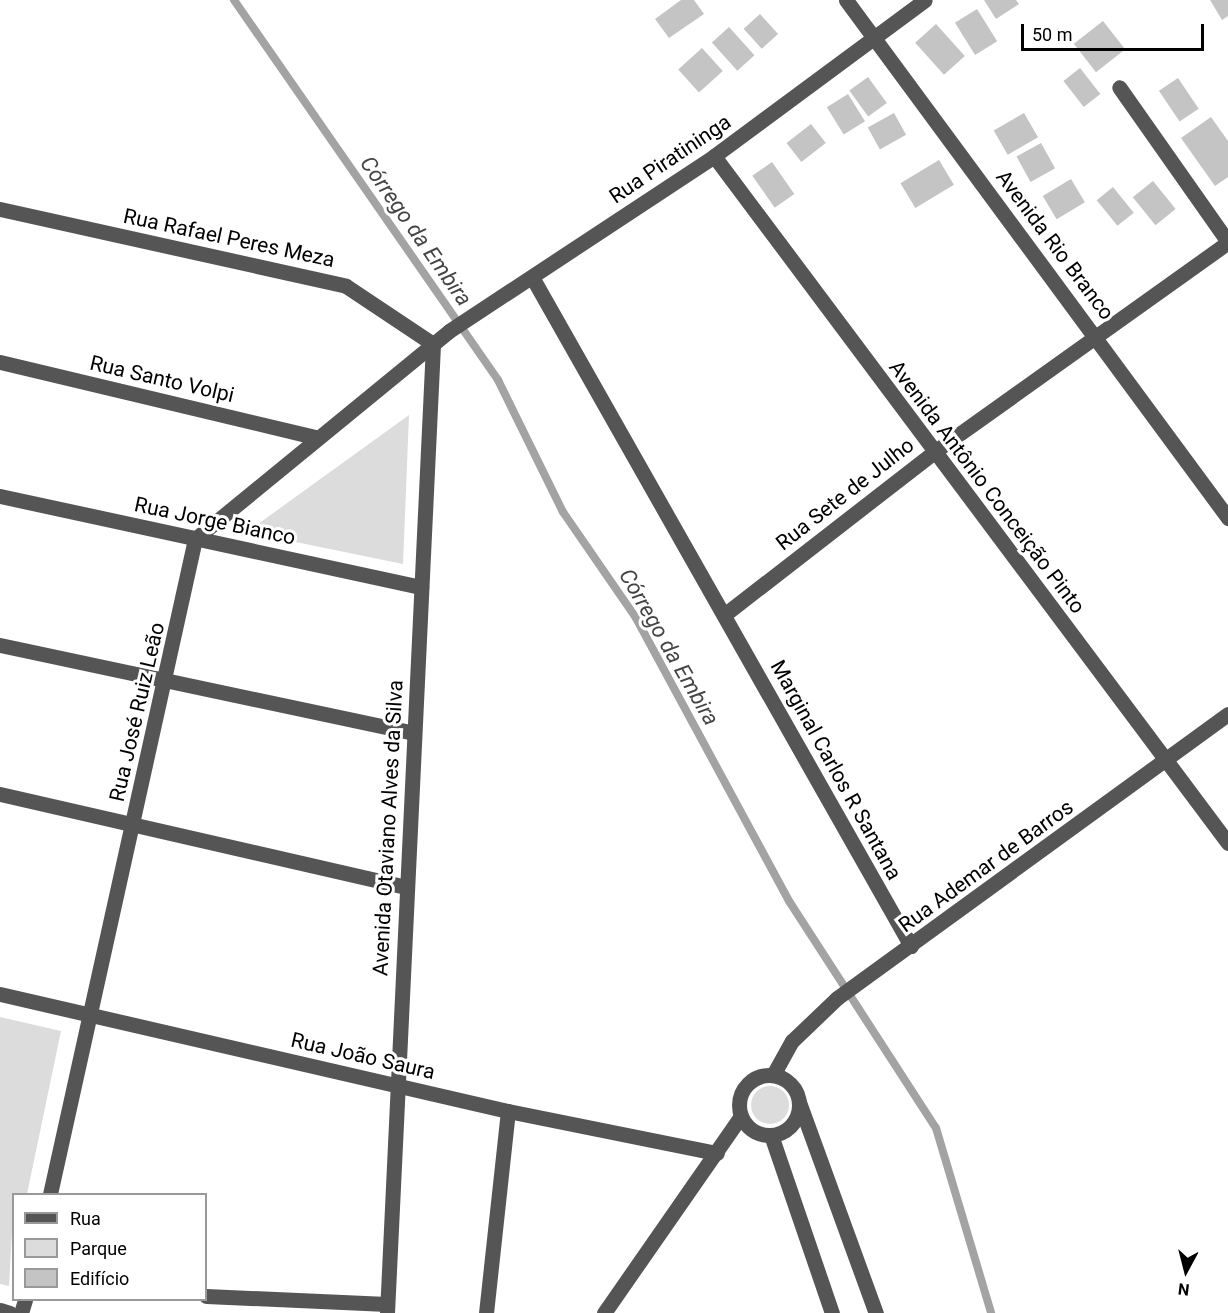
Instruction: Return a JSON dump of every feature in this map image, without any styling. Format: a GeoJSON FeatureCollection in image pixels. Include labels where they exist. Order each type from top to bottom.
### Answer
{"type":"FeatureCollection","features":[{"type":"Feature","properties":{"kind":"street","name":"Avenida Rio Branco"},"geometry":{"type":"LineString","coordinates":[[846,0],[1097,336],[1228,518]]}},
{"type":"Feature","properties":{"kind":"street","name":"Rua Piratininga"},"geometry":{"type":"LineString","coordinates":[[433,344],[449,331],[714,156],[925,0]]}},
{"type":"Feature","properties":{"kind":"street"},"geometry":{"type":"LineString","coordinates":[[1119,87],[1228,242]]}},
{"type":"Feature","properties":{"kind":"street","name":"Avenida Antônio Conceição Pinto"},"geometry":{"type":"LineString","coordinates":[[714,156],[934,452],[1167,758],[1228,843]]}},
{"type":"Feature","properties":{"kind":"street","name":"Rua Rafael Peres Meza"},"geometry":{"type":"LineString","coordinates":[[0,209],[346,286],[433,344]]}},
{"type":"Feature","properties":{"kind":"street","name":"Rua Sete de Julho"},"geometry":{"type":"LineString","coordinates":[[724,615],[934,452],[1228,242]]}},
{"type":"Feature","properties":{"kind":"street","name":"Marginal Carlos R Santana"},"geometry":{"type":"LineString","coordinates":[[532,277],[911,946]]}},
{"type":"Feature","properties":{"kind":"street"},"geometry":{"type":"LineString","coordinates":[[195,539],[314,437],[433,344]]}},
{"type":"Feature","properties":{"kind":"street","name":"Avenida Otaviano Alves da Silva"},"geometry":{"type":"LineString","coordinates":[[387,1308],[405,887],[433,344]]}},
{"type":"Feature","properties":{"kind":"street","name":"Rua Santo Volpi"},"geometry":{"type":"LineString","coordinates":[[0,362],[314,437]]}},
{"type":"Feature","properties":{"kind":"street","name":"Rua Jorge Bianco"},"geometry":{"type":"LineString","coordinates":[[0,496],[421,587]]}},
{"type":"Feature","properties":{"kind":"street","name":"Rua José Ruiz Leão"},"geometry":{"type":"LineString","coordinates":[[50,1193],[94,1014],[134,822],[167,682],[195,539]]}},
{"type":"Feature","properties":{"kind":"street"},"geometry":{"type":"LineString","coordinates":[[0,645],[414,733]]}},
{"type":"Feature","properties":{"kind":"street","name":"Rua Ademar de Barros"},"geometry":{"type":"LineString","coordinates":[[778,1072],[807,1024],[837,998],[1228,714]]}},
{"type":"Feature","properties":{"kind":"street"},"geometry":{"type":"LineString","coordinates":[[0,794],[134,822],[405,887]]}},
{"type":"Feature","properties":{"kind":"street","name":"Rua João Saura"},"geometry":{"type":"LineString","coordinates":[[0,994],[508,1111],[717,1153]]}},
{"type":"Feature","properties":{"kind":"street"},"geometry":{"type":"LineString","coordinates":[[799,1102],[795,1121],[771,1135],[752,1130],[741,1116],[740,1099],[748,1084],[778,1072],[793,1088],[799,1102],[876,1313]]}},
{"type":"Feature","properties":{"kind":"street"},"geometry":{"type":"LineString","coordinates":[[486,1313],[508,1111]]}},
{"type":"Feature","properties":{"kind":"street"},"geometry":{"type":"LineString","coordinates":[[604,1313],[741,1116]]}},
{"type":"Feature","properties":{"kind":"street"},"geometry":{"type":"LineString","coordinates":[[717,1153],[752,1130]]}},
{"type":"Feature","properties":{"kind":"street"},"geometry":{"type":"LineString","coordinates":[[771,1135],[832,1313]]}},
{"type":"Feature","properties":{"kind":"street"},"geometry":{"type":"LineString","coordinates":[[207,1296],[387,1308]]}},
{"type":"Feature","properties":{"kind":"street"},"geometry":{"type":"LineString","coordinates":[[0,1310],[10,1313]]}},
{"type":"Feature","properties":{"kind":"green space"},"geometry":{"type":"Polygon","coordinates":[[[409,415],[403,564],[247,532],[409,415]]]}},
{"type":"Feature","properties":{"kind":"green space"},"geometry":{"type":"Polygon","coordinates":[[[0,1017],[61,1031],[27,1193],[12,1193],[9,1286],[0,1284],[0,1017]]]}},
{"type":"Feature","properties":{"kind":"green space"},"geometry":{"type":"Polygon","coordinates":[[[770,1086],[783,1092],[789,1105],[783,1118],[770,1124],[757,1118],[751,1105],[757,1092],[770,1086]]]}},
{"type":"Feature","properties":{"kind":"building"},"geometry":{"type":"Polygon","coordinates":[[[681,0],[694,0],[704,14],[669,38],[655,19],[681,0]]]}},
{"type":"Feature","properties":{"kind":"building"},"geometry":{"type":"Polygon","coordinates":[[[984,0],[1016,0],[1019,4],[996,19],[984,0]]]}},
{"type":"Feature","properties":{"kind":"building"},"geometry":{"type":"Polygon","coordinates":[[[1210,0],[1228,0],[1228,16],[1222,20],[1210,0]]]}},
{"type":"Feature","properties":{"kind":"building"},"geometry":{"type":"Polygon","coordinates":[[[977,9],[997,41],[975,55],[955,23],[977,9]]]}},
{"type":"Feature","properties":{"kind":"building"},"geometry":{"type":"Polygon","coordinates":[[[760,14],[778,34],[762,49],[744,29],[760,14]]]}},
{"type":"Feature","properties":{"kind":"building"},"geometry":{"type":"Polygon","coordinates":[[[1103,21],[1125,49],[1096,72],[1074,44],[1103,21]]]}},
{"type":"Feature","properties":{"kind":"building"},"geometry":{"type":"Polygon","coordinates":[[[936,24],[965,56],[944,75],[915,43],[936,24]]]}},
{"type":"Feature","properties":{"kind":"building"},"geometry":{"type":"Polygon","coordinates":[[[729,27],[754,55],[737,71],[712,42],[729,27]]]}},
{"type":"Feature","properties":{"kind":"building"},"geometry":{"type":"Polygon","coordinates":[[[702,48],[723,71],[699,92],[678,69],[702,48]]]}},
{"type":"Feature","properties":{"kind":"building"},"geometry":{"type":"Polygon","coordinates":[[[1080,68],[1100,94],[1084,107],[1063,81],[1080,68]]]}},
{"type":"Feature","properties":{"kind":"building"},"geometry":{"type":"Polygon","coordinates":[[[868,77],[887,103],[868,116],[849,91],[868,77]]]}},
{"type":"Feature","properties":{"kind":"building"},"geometry":{"type":"Polygon","coordinates":[[[1178,78],[1199,109],[1180,122],[1159,91],[1178,78]]]}},
{"type":"Feature","properties":{"kind":"building"},"geometry":{"type":"Polygon","coordinates":[[[848,94],[865,121],[844,134],[827,107],[848,94]]]}},
{"type":"Feature","properties":{"kind":"building"},"geometry":{"type":"Polygon","coordinates":[[[894,113],[906,135],[880,149],[868,128],[894,113]]]}},
{"type":"Feature","properties":{"kind":"building"},"geometry":{"type":"Polygon","coordinates":[[[1024,113],[1038,137],[1008,155],[994,130],[1024,113]]]}},
{"type":"Feature","properties":{"kind":"building"},"geometry":{"type":"Polygon","coordinates":[[[1211,117],[1228,141],[1228,177],[1215,186],[1181,138],[1211,117]]]}},
{"type":"Feature","properties":{"kind":"building"},"geometry":{"type":"Polygon","coordinates":[[[811,124],[826,143],[801,162],[787,143],[811,124]]]}},
{"type":"Feature","properties":{"kind":"building"},"geometry":{"type":"Polygon","coordinates":[[[1041,143],[1055,168],[1031,182],[1017,157],[1041,143]]]}},
{"type":"Feature","properties":{"kind":"building"},"geometry":{"type":"Polygon","coordinates":[[[939,160],[954,185],[915,208],[900,183],[939,160]]]}},
{"type":"Feature","properties":{"kind":"building"},"geometry":{"type":"Polygon","coordinates":[[[772,162],[794,194],[775,208],[752,176],[772,162]]]}},
{"type":"Feature","properties":{"kind":"building"},"geometry":{"type":"Polygon","coordinates":[[[1071,179],[1085,202],[1057,219],[1043,196],[1071,179]]]}},
{"type":"Feature","properties":{"kind":"building"},"geometry":{"type":"Polygon","coordinates":[[[1153,181],[1176,209],[1155,225],[1133,197],[1153,181]]]}},
{"type":"Feature","properties":{"kind":"building"},"geometry":{"type":"Polygon","coordinates":[[[1113,187],[1134,213],[1117,226],[1097,200],[1113,187]]]}},
{"type":"Feature","properties":{"kind":"waterway","name":"Córrego da Embira"},"geometry":{"type":"LineString","coordinates":[[234,0],[498,380],[563,512],[636,618],[789,901],[936,1128],[991,1313]]}}]}
